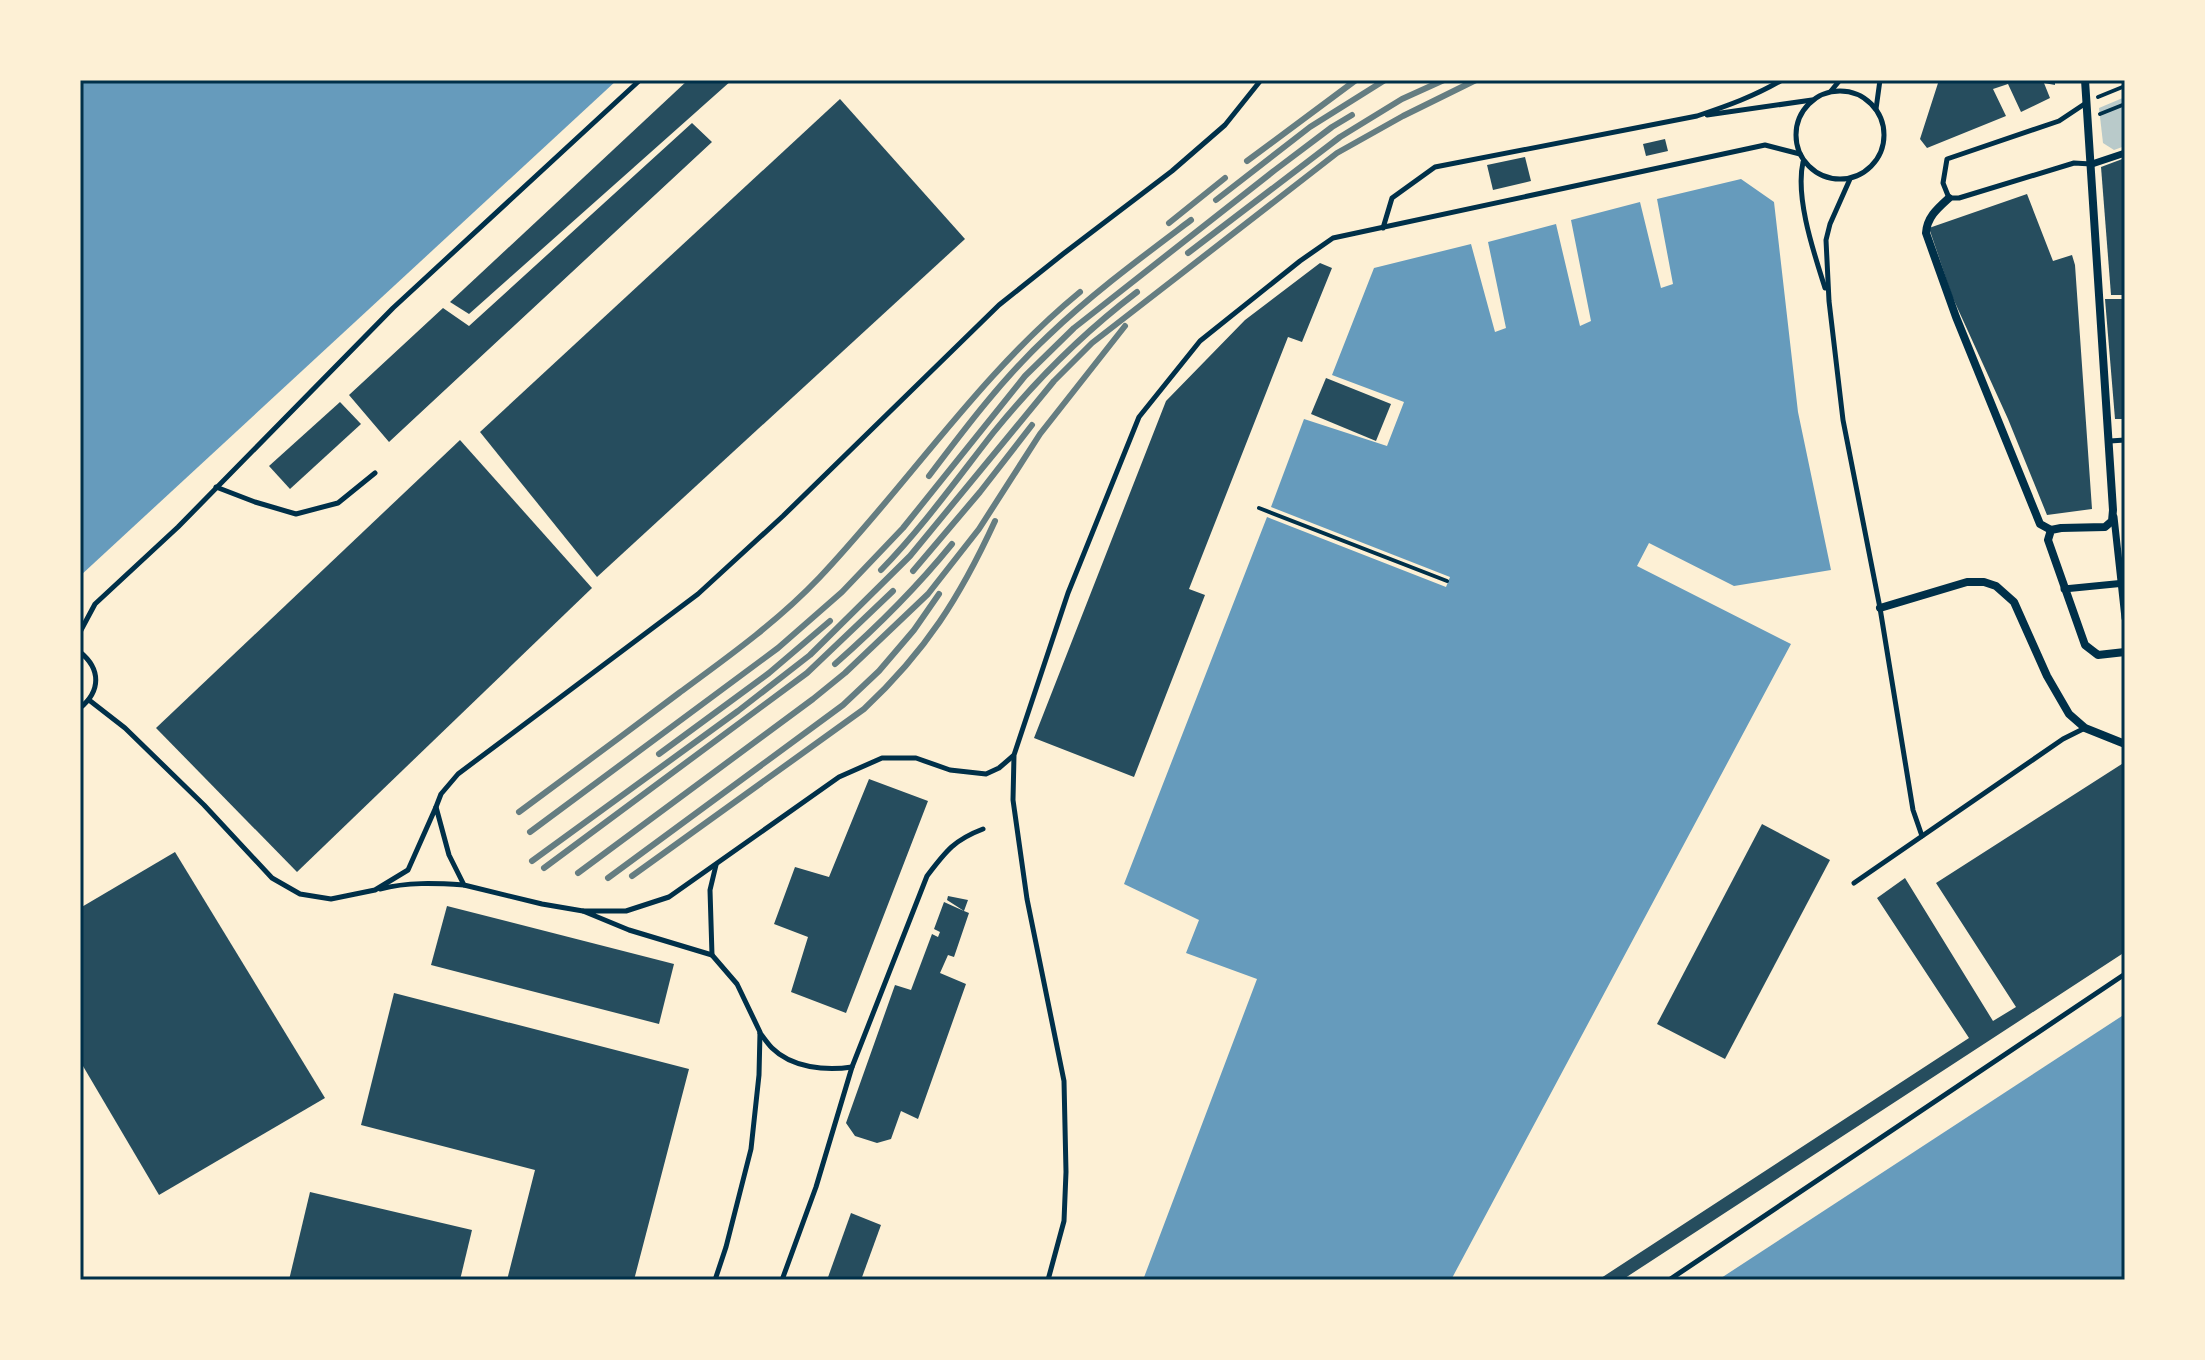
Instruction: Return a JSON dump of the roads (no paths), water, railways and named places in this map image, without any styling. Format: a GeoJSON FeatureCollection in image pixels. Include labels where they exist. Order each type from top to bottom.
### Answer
{"type":"FeatureCollection","features":[{"type":"Feature","properties":{"kind":"street"},"geometry":{"type":"LineString","coordinates":[[2085,80],[2113,510],[2124,584],[2125,618]]}},
{"type":"Feature","properties":{"kind":"street"},"geometry":{"type":"LineString","coordinates":[[2092,164],[2125,153]]}},
{"type":"Feature","properties":{"kind":"street"},"geometry":{"type":"LineString","coordinates":[[1949,198],[1934,212],[1926,226],[1926,233],[1956,317],[2040,524],[2051,530],[2105,527],[2112,521],[2113,510]]}},
{"type":"Feature","properties":{"kind":"street"},"geometry":{"type":"LineString","coordinates":[[2051,530],[2048,540],[2085,645],[2098,655],[2125,652]]}},
{"type":"Feature","properties":{"kind":"street"},"geometry":{"type":"LineString","coordinates":[[1880,608],[1967,582],[1996,586],[2014,602],[2047,676],[2069,714],[2085,728],[2125,744]]}},
{"type":"Feature","properties":{"kind":"street"},"geometry":{"type":"LineString","coordinates":[[2064,589],[2124,584]]}},
{"type":"Feature","properties":{"kind":"lane"},"geometry":{"type":"LineString","coordinates":[[80,632],[95,604],[178,527],[393,308],[640,80]]}},
{"type":"Feature","properties":{"kind":"lane"},"geometry":{"type":"LineString","coordinates":[[375,890],[408,870],[441,794],[458,774],[698,594],[783,516],[999,305],[1172,171],[1225,125],[1261,80]]}},
{"type":"Feature","properties":{"kind":"lane"},"geometry":{"type":"LineString","coordinates":[[1697,116],[1735,103],[1782,80]]}},
{"type":"Feature","properties":{"kind":"lane"},"geometry":{"type":"LineString","coordinates":[[1383,228],[1392,198],[1435,167],[1697,116],[1813,100],[1830,92],[1840,80]]}},
{"type":"Feature","properties":{"kind":"lane"},"geometry":{"type":"LineString","coordinates":[[1876,110],[1880,80]]}},
{"type":"Feature","properties":{"kind":"lane"},"geometry":{"type":"LineString","coordinates":[[1813,100],[1797,124],[1796,139],[1803,161],[1823,177],[1832,179],[1850,179],[1866,172],[1881,151],[1885,136],[1881,118],[1864,98],[1847,92],[1830,92]]}},
{"type":"Feature","properties":{"kind":"lane"},"geometry":{"type":"LineString","coordinates":[[2087,102],[2059,121],[1947,159],[1943,183],[1949,198],[1959,198],[2074,163],[2092,164]]}},
{"type":"Feature","properties":{"kind":"lane"},"geometry":{"type":"LineString","coordinates":[[1048,1280],[1064,1221],[1064,1081],[1027,899],[1014,814],[1014,755],[1068,593],[1139,417],[1200,341],[1333,238],[1765,145],[1800,154]]}},
{"type":"Feature","properties":{"kind":"lane"},"geometry":{"type":"LineString","coordinates":[[1803,161],[1801,186],[1813,250],[1829,301]]}},
{"type":"Feature","properties":{"kind":"lane"},"geometry":{"type":"LineString","coordinates":[[1850,179],[1826,240],[1829,301],[1843,420],[1880,608],[1913,810],[1922,836]]}},
{"type":"Feature","properties":{"kind":"lane"},"geometry":{"type":"LineString","coordinates":[[2110,441],[2125,440]]}},
{"type":"Feature","properties":{"kind":"lane"},"geometry":{"type":"LineString","coordinates":[[216,487],[296,514],[338,503],[375,473]]}},
{"type":"Feature","properties":{"kind":"lane"},"geometry":{"type":"LineString","coordinates":[[80,652],[95,670],[96,680],[89,700],[80,708]]}},
{"type":"Feature","properties":{"kind":"lane"},"geometry":{"type":"LineString","coordinates":[[89,700],[125,728],[204,805],[272,878],[300,894],[331,899],[420,882],[464,885],[583,911],[626,911],[669,897],[839,777],[882,758],[916,758],[950,770],[986,774],[1014,755]]}},
{"type":"Feature","properties":{"kind":"lane"},"geometry":{"type":"LineString","coordinates":[[1854,883],[2063,739],[2085,728]]}},
{"type":"Feature","properties":{"kind":"lane"},"geometry":{"type":"LineString","coordinates":[[436,807],[449,855],[464,885]]}},
{"type":"Feature","properties":{"kind":"lane"},"geometry":{"type":"LineString","coordinates":[[782,1280],[816,1187],[852,1067],[927,876],[962,837],[983,829]]}},
{"type":"Feature","properties":{"kind":"lane"},"geometry":{"type":"LineString","coordinates":[[712,955],[710,890],[716,864]]}},
{"type":"Feature","properties":{"kind":"lane"},"geometry":{"type":"LineString","coordinates":[[583,911],[629,930],[712,955],[737,984],[760,1032],[774,1050],[802,1065],[831,1070],[852,1067]]}},
{"type":"Feature","properties":{"kind":"lane"},"geometry":{"type":"LineString","coordinates":[[1669,1280],[2125,974]]}},
{"type":"Feature","properties":{"kind":"lane"},"geometry":{"type":"LineString","coordinates":[[715,1280],[751,1149],[760,1032]]}},
{"type":"Feature","properties":{"kind":"water"},"geometry":{"type":"Polygon","coordinates":[[[80,80],[617,80],[80,576],[80,80]]]}},
{"type":"Feature","properties":{"kind":"water"},"geometry":{"type":"Polygon","coordinates":[[[1741,179],[1774,202],[1798,412],[1831,570],[1734,586],[1649,543],[1637,566],[1791,644],[1451,1280],[1143,1280],[1257,979],[1186,953],[1199,920],[1124,884],[1267,517],[1446,587],[1450,577],[1271,507],[1304,419],[1387,446],[1404,402],[1332,375],[1374,268],[1471,244],[1495,332],[1506,328],[1488,242],[1556,224],[1580,326],[1591,321],[1571,220],[1640,202],[1661,288],[1673,284],[1657,199],[1741,179]]]}},
{"type":"Feature","properties":{"kind":"water"},"geometry":{"type":"Polygon","coordinates":[[[2125,1014],[2125,1280],[1718,1280],[2125,1014]]]}},
{"type":"Feature","properties":{"kind":"railway"},"geometry":{"type":"LineString","coordinates":[[1247,161],[1356,80]]}},
{"type":"Feature","properties":{"kind":"railway"},"geometry":{"type":"LineString","coordinates":[[1216,200],[1310,127],[1385,80]]}},
{"type":"Feature","properties":{"kind":"railway"},"geometry":{"type":"LineString","coordinates":[[1188,253],[1340,137],[1402,99],[1444,80]]}},
{"type":"Feature","properties":{"kind":"railway"},"geometry":{"type":"LineString","coordinates":[[532,861],[810,655],[910,556],[1054,381],[1092,343],[1337,153],[1476,80]]}},
{"type":"Feature","properties":{"kind":"railway"},"geometry":{"type":"LineString","coordinates":[[530,832],[778,648],[842,592],[903,528],[1025,376],[1074,328],[1275,170],[1352,115]]}},
{"type":"Feature","properties":{"kind":"railway"},"geometry":{"type":"LineString","coordinates":[[1169,223],[1225,178]]}},
{"type":"Feature","properties":{"kind":"railway"},"geometry":{"type":"LineString","coordinates":[[929,476],[1031,352],[1100,290],[1191,220]]}},
{"type":"Feature","properties":{"kind":"railway"},"geometry":{"type":"LineString","coordinates":[[519,812],[734,652],[803,594],[852,542],[945,430],[1010,358],[1080,292]]}},
{"type":"Feature","properties":{"kind":"railway"},"geometry":{"type":"LineString","coordinates":[[881,570],[1026,394],[1079,341],[1137,292]]}},
{"type":"Feature","properties":{"kind":"railway"},"geometry":{"type":"LineString","coordinates":[[578,873],[813,699],[928,594],[979,529],[1040,434],[1125,326]]}},
{"type":"Feature","properties":{"kind":"railway"},"geometry":{"type":"LineString","coordinates":[[913,571],[1032,425]]}},
{"type":"Feature","properties":{"kind":"railway"},"geometry":{"type":"LineString","coordinates":[[632,876],[864,709],[906,666],[940,622],[995,521]]}},
{"type":"Feature","properties":{"kind":"railway"},"geometry":{"type":"LineString","coordinates":[[835,664],[896,606],[952,544]]}},
{"type":"Feature","properties":{"kind":"railway"},"geometry":{"type":"LineString","coordinates":[[544,868],[807,673],[893,591]]}},
{"type":"Feature","properties":{"kind":"railway"},"geometry":{"type":"LineString","coordinates":[[608,878],[843,705],[879,671],[914,630],[939,594]]}},
{"type":"Feature","properties":{"kind":"railway"},"geometry":{"type":"LineString","coordinates":[[659,754],[769,673],[830,621]]}}]}
